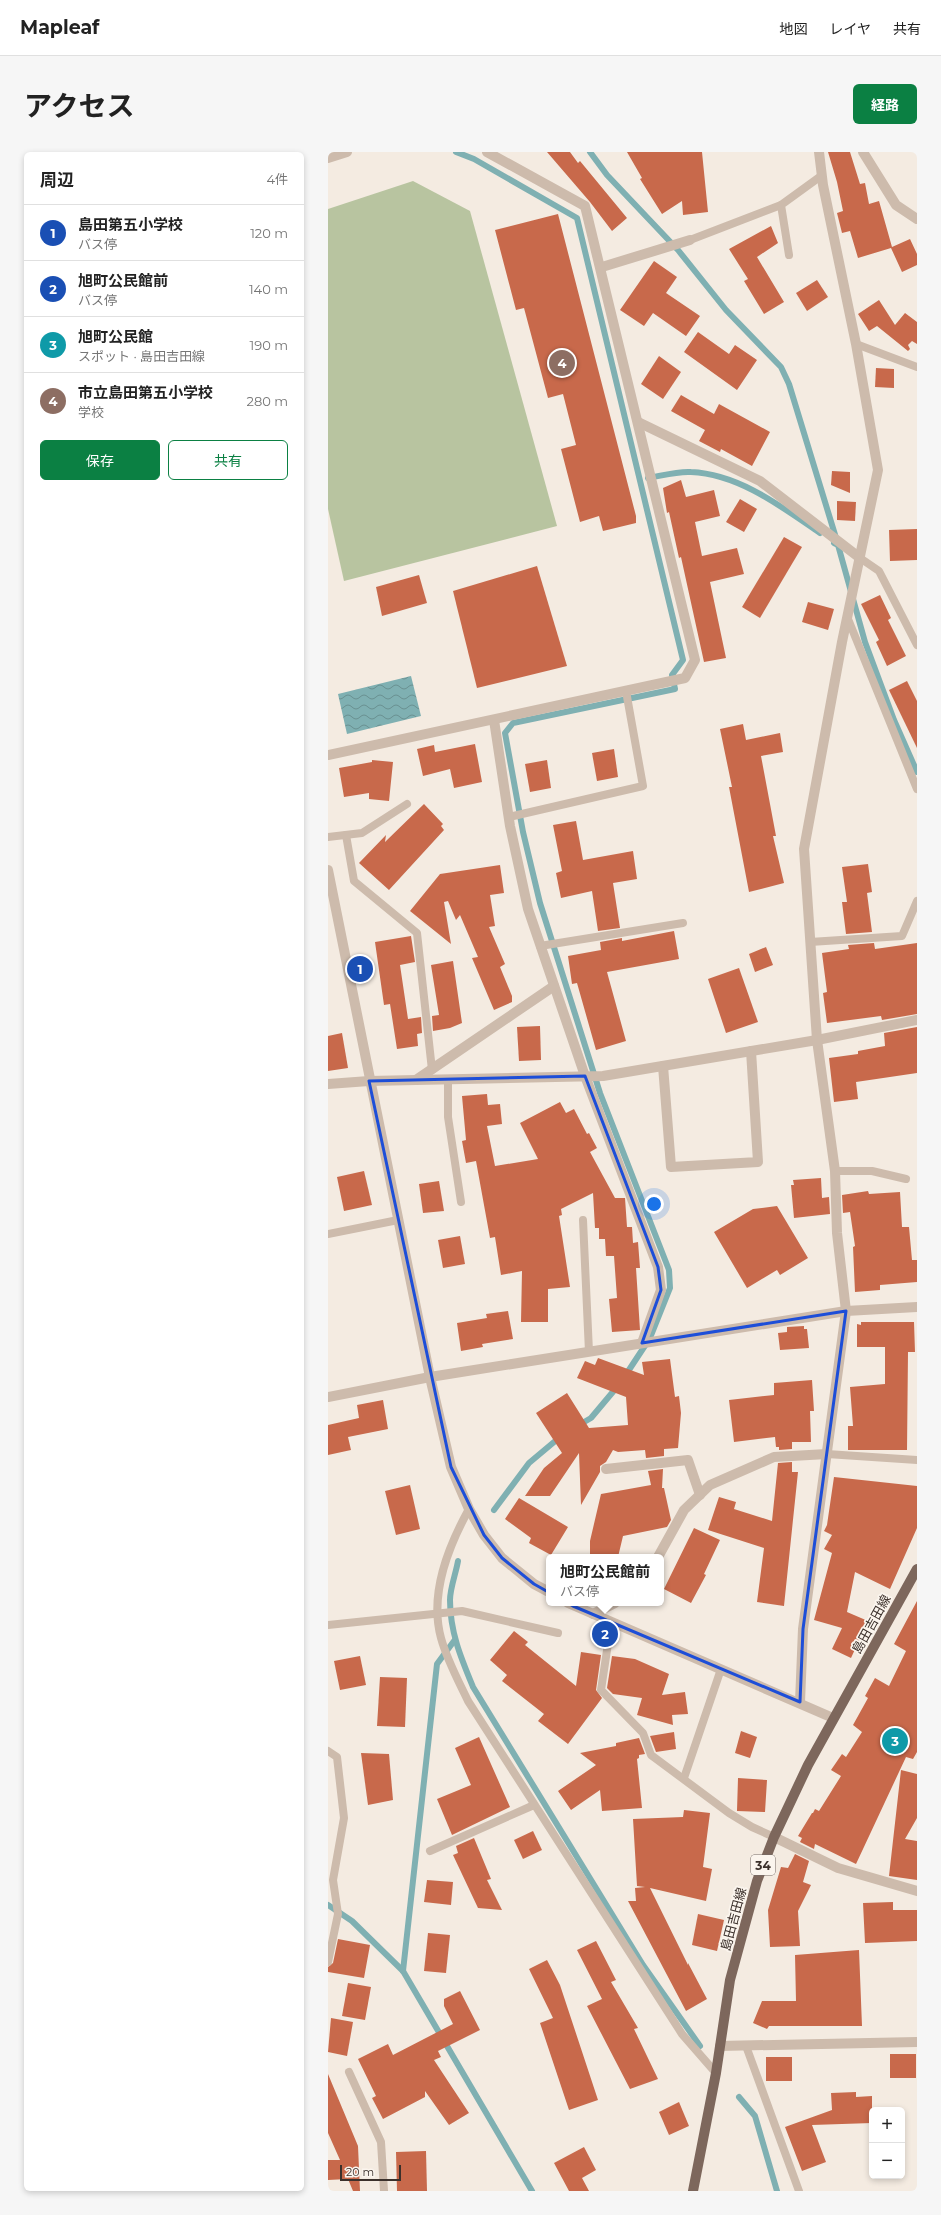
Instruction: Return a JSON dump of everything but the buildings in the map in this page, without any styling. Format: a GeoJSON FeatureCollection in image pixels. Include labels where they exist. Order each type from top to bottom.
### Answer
{"type":"FeatureCollection","features":[{"type":"Feature","properties":{"kind":"main road","name":"島田吉田線"},"geometry":{"type":"LineString","coordinates":[[693,2191],[716,2073],[730,1980],[744,1924],[757,1881],[774,1837],[808,1765],[917,1569]]}},
{"type":"Feature","properties":{"kind":"street"},"geometry":{"type":"LineString","coordinates":[[328,158],[347,152]]}},
{"type":"Feature","properties":{"kind":"street"},"geometry":{"type":"LineString","coordinates":[[328,755],[684,678],[695,660],[602,267],[586,206],[487,152]]}},
{"type":"Feature","properties":{"kind":"street"},"geometry":{"type":"LineString","coordinates":[[800,1702],[803,1629],[846,1311],[837,1234],[835,1171],[817,1040],[804,849],[878,470],[856,344],[821,176],[819,152]]}},
{"type":"Feature","properties":{"kind":"street"},"geometry":{"type":"LineString","coordinates":[[863,152],[896,205],[917,219]]}},
{"type":"Feature","properties":{"kind":"street"},"geometry":{"type":"LineString","coordinates":[[602,267],[690,240]]}},
{"type":"Feature","properties":{"kind":"street"},"geometry":{"type":"LineString","coordinates":[[638,422],[760,481],[860,558]]}},
{"type":"Feature","properties":{"kind":"street"},"geometry":{"type":"LineString","coordinates":[[494,720],[509,817],[528,909],[585,1076],[658,1267],[661,1290],[642,1343]]}},
{"type":"Feature","properties":{"kind":"street"},"geometry":{"type":"LineString","coordinates":[[328,870],[369,1081],[430,1376],[451,1467],[469,1509],[484,1535],[502,1558],[534,1584],[546,1590]]}},
{"type":"Feature","properties":{"kind":"street"},"geometry":{"type":"LineString","coordinates":[[416,1080],[554,986]]}},
{"type":"Feature","properties":{"kind":"street"},"geometry":{"type":"LineString","coordinates":[[328,1084],[369,1081],[603,1076],[817,1040],[917,1020]]}},
{"type":"Feature","properties":{"kind":"street"},"geometry":{"type":"LineString","coordinates":[[663,1066],[672,1167],[758,1162],[751,1051]]}},
{"type":"Feature","properties":{"kind":"street"},"geometry":{"type":"LineString","coordinates":[[328,1396],[430,1376],[846,1311],[917,1307]]}},
{"type":"Feature","properties":{"kind":"street"},"geometry":{"type":"LineString","coordinates":[[660,1554],[684,1510],[710,1485],[774,1457],[827,1454]]}},
{"type":"Feature","properties":{"kind":"street"},"geometry":{"type":"LineString","coordinates":[[606,1469],[688,1460],[700,1495]]}},
{"type":"Feature","properties":{"kind":"street"},"geometry":{"type":"LineString","coordinates":[[575,1606],[800,1702],[833,1718]]}},
{"type":"Feature","properties":{"kind":"street"},"geometry":{"type":"LineString","coordinates":[[593,1614],[609,1606]]}},
{"type":"Feature","properties":{"kind":"street"},"geometry":{"type":"LineString","coordinates":[[774,1837],[838,1868],[917,1891]]}},
{"type":"Feature","properties":{"kind":"street"},"geometry":{"type":"LineString","coordinates":[[720,2046],[917,2042]]}},
{"type":"Feature","properties":{"kind":"lane"},"geometry":{"type":"LineString","coordinates":[[690,240],[781,205],[821,176]]}},
{"type":"Feature","properties":{"kind":"lane"},"geometry":{"type":"LineString","coordinates":[[781,205],[789,254]]}},
{"type":"Feature","properties":{"kind":"lane"},"geometry":{"type":"LineString","coordinates":[[856,344],[917,367]]}},
{"type":"Feature","properties":{"kind":"lane"},"geometry":{"type":"LineString","coordinates":[[860,558],[879,571],[917,645]]}},
{"type":"Feature","properties":{"kind":"lane"},"geometry":{"type":"LineString","coordinates":[[848,618],[917,789]]}},
{"type":"Feature","properties":{"kind":"lane"},"geometry":{"type":"LineString","coordinates":[[509,817],[643,786],[626,691]]}},
{"type":"Feature","properties":{"kind":"lane"},"geometry":{"type":"LineString","coordinates":[[328,837],[362,833],[408,804]]}},
{"type":"Feature","properties":{"kind":"lane"},"geometry":{"type":"LineString","coordinates":[[346,835],[354,881],[417,933],[432,1070]]}},
{"type":"Feature","properties":{"kind":"lane"},"geometry":{"type":"LineString","coordinates":[[810,942],[902,936],[917,901]]}},
{"type":"Feature","properties":{"kind":"lane"},"geometry":{"type":"LineString","coordinates":[[540,946],[683,923]]}},
{"type":"Feature","properties":{"kind":"lane"},"geometry":{"type":"LineString","coordinates":[[448,1079],[448,1117],[461,1202]]}},
{"type":"Feature","properties":{"kind":"lane"},"geometry":{"type":"LineString","coordinates":[[835,1171],[872,1172],[906,1180]]}},
{"type":"Feature","properties":{"kind":"lane"},"geometry":{"type":"LineString","coordinates":[[328,1234],[398,1220]]}},
{"type":"Feature","properties":{"kind":"lane"},"geometry":{"type":"LineString","coordinates":[[583,1220],[589,1352]]}},
{"type":"Feature","properties":{"kind":"lane"},"geometry":{"type":"LineString","coordinates":[[827,1454],[917,1460]]}},
{"type":"Feature","properties":{"kind":"lane"},"geometry":{"type":"LineString","coordinates":[[469,1509],[459,1526],[446,1559],[440,1581],[438,1612],[441,1637],[451,1666],[468,1701],[682,2034],[716,2073]]}},
{"type":"Feature","properties":{"kind":"lane"},"geometry":{"type":"LineString","coordinates":[[328,1625],[438,1612],[462,1611],[558,1633]]}},
{"type":"Feature","properties":{"kind":"lane"},"geometry":{"type":"LineString","coordinates":[[614,1624],[609,1637],[601,1690],[644,1733],[651,1755],[684,1778],[729,1813],[752,1827],[774,1837]]}},
{"type":"Feature","properties":{"kind":"lane"},"geometry":{"type":"LineString","coordinates":[[684,1778],[721,1669]]}},
{"type":"Feature","properties":{"kind":"lane"},"geometry":{"type":"LineString","coordinates":[[328,1751],[337,1757],[344,1818],[333,1880],[338,1914],[328,1962]]}},
{"type":"Feature","properties":{"kind":"lane"},"geometry":{"type":"LineString","coordinates":[[430,1851],[534,1805]]}},
{"type":"Feature","properties":{"kind":"lane"},"geometry":{"type":"LineString","coordinates":[[746,2046],[799,2191]]}},
{"type":"Feature","properties":{"kind":"lane"},"geometry":{"type":"LineString","coordinates":[[349,2072],[381,2142],[384,2191]]}},
{"type":"Feature","properties":{"kind":"highlighted area"},"geometry":{"type":"Polygon","coordinates":[[[585,1076],[658,1267],[661,1290],[642,1343],[846,1311],[803,1629],[800,1702],[573,1606],[534,1584],[502,1558],[484,1535],[451,1467],[369,1081],[585,1076]]]}},
{"type":"Feature","properties":{"kind":"green space"},"geometry":{"type":"Polygon","coordinates":[[[413,181],[470,211],[557,526],[344,581],[328,509],[328,209],[413,181]]]}},
{"type":"Feature","properties":{"kind":"water"},"geometry":{"type":"Polygon","coordinates":[[[411,676],[421,716],[347,734],[338,694],[411,676]]]}},
{"type":"Feature","properties":{"kind":"waterway"},"geometry":{"type":"LineString","coordinates":[[456,152],[474,159],[577,218],[683,660],[672,675],[675,689],[513,723],[505,733],[523,832],[540,903],[600,1093],[669,1270],[670,1288],[650,1338],[625,1376]]}},
{"type":"Feature","properties":{"kind":"waterway"},"geometry":{"type":"LineString","coordinates":[[590,152],[607,175],[678,250],[726,310],[781,367],[789,384],[836,538]]}},
{"type":"Feature","properties":{"kind":"waterway"},"geometry":{"type":"LineString","coordinates":[[648,478],[675,473],[691,472],[709,474],[726,479],[743,485],[775,503],[820,533]]}},
{"type":"Feature","properties":{"kind":"waterway"},"geometry":{"type":"LineString","coordinates":[[834,543],[838,545],[865,642],[894,720],[917,772]]}},
{"type":"Feature","properties":{"kind":"waterway"},"geometry":{"type":"LineString","coordinates":[[579,1425],[591,1418],[617,1387]]}},
{"type":"Feature","properties":{"kind":"waterway"},"geometry":{"type":"LineString","coordinates":[[494,1510],[529,1463],[560,1437]]}},
{"type":"Feature","properties":{"kind":"waterway"},"geometry":{"type":"LineString","coordinates":[[458,1561],[451,1591],[450,1612],[457,1645],[473,1687],[643,1965],[700,2046]]}},
{"type":"Feature","properties":{"kind":"waterway"},"geometry":{"type":"LineString","coordinates":[[403,1971],[437,1664],[454,1641]]}},
{"type":"Feature","properties":{"kind":"waterway"},"geometry":{"type":"LineString","coordinates":[[328,1905],[352,1921],[403,1971],[532,2191]]}},
{"type":"Feature","properties":{"kind":"waterway"},"geometry":{"type":"LineString","coordinates":[[739,2097],[755,2116],[777,2191]]}},
{"type":"Feature","properties":{"kind":"place","name":"市立島田第五小学校"},"geometry":{"type":"Point","coordinates":[562,363]}},
{"type":"Feature","properties":{"kind":"place","name":"島田第五小学校"},"geometry":{"type":"Point","coordinates":[360,969]}},
{"type":"Feature","properties":{"kind":"place","name":"旭町公民館前"},"geometry":{"type":"Point","coordinates":[605,1634]}},
{"type":"Feature","properties":{"kind":"place","name":"旭町公民館"},"geometry":{"type":"Point","coordinates":[895,1741]}}]}
